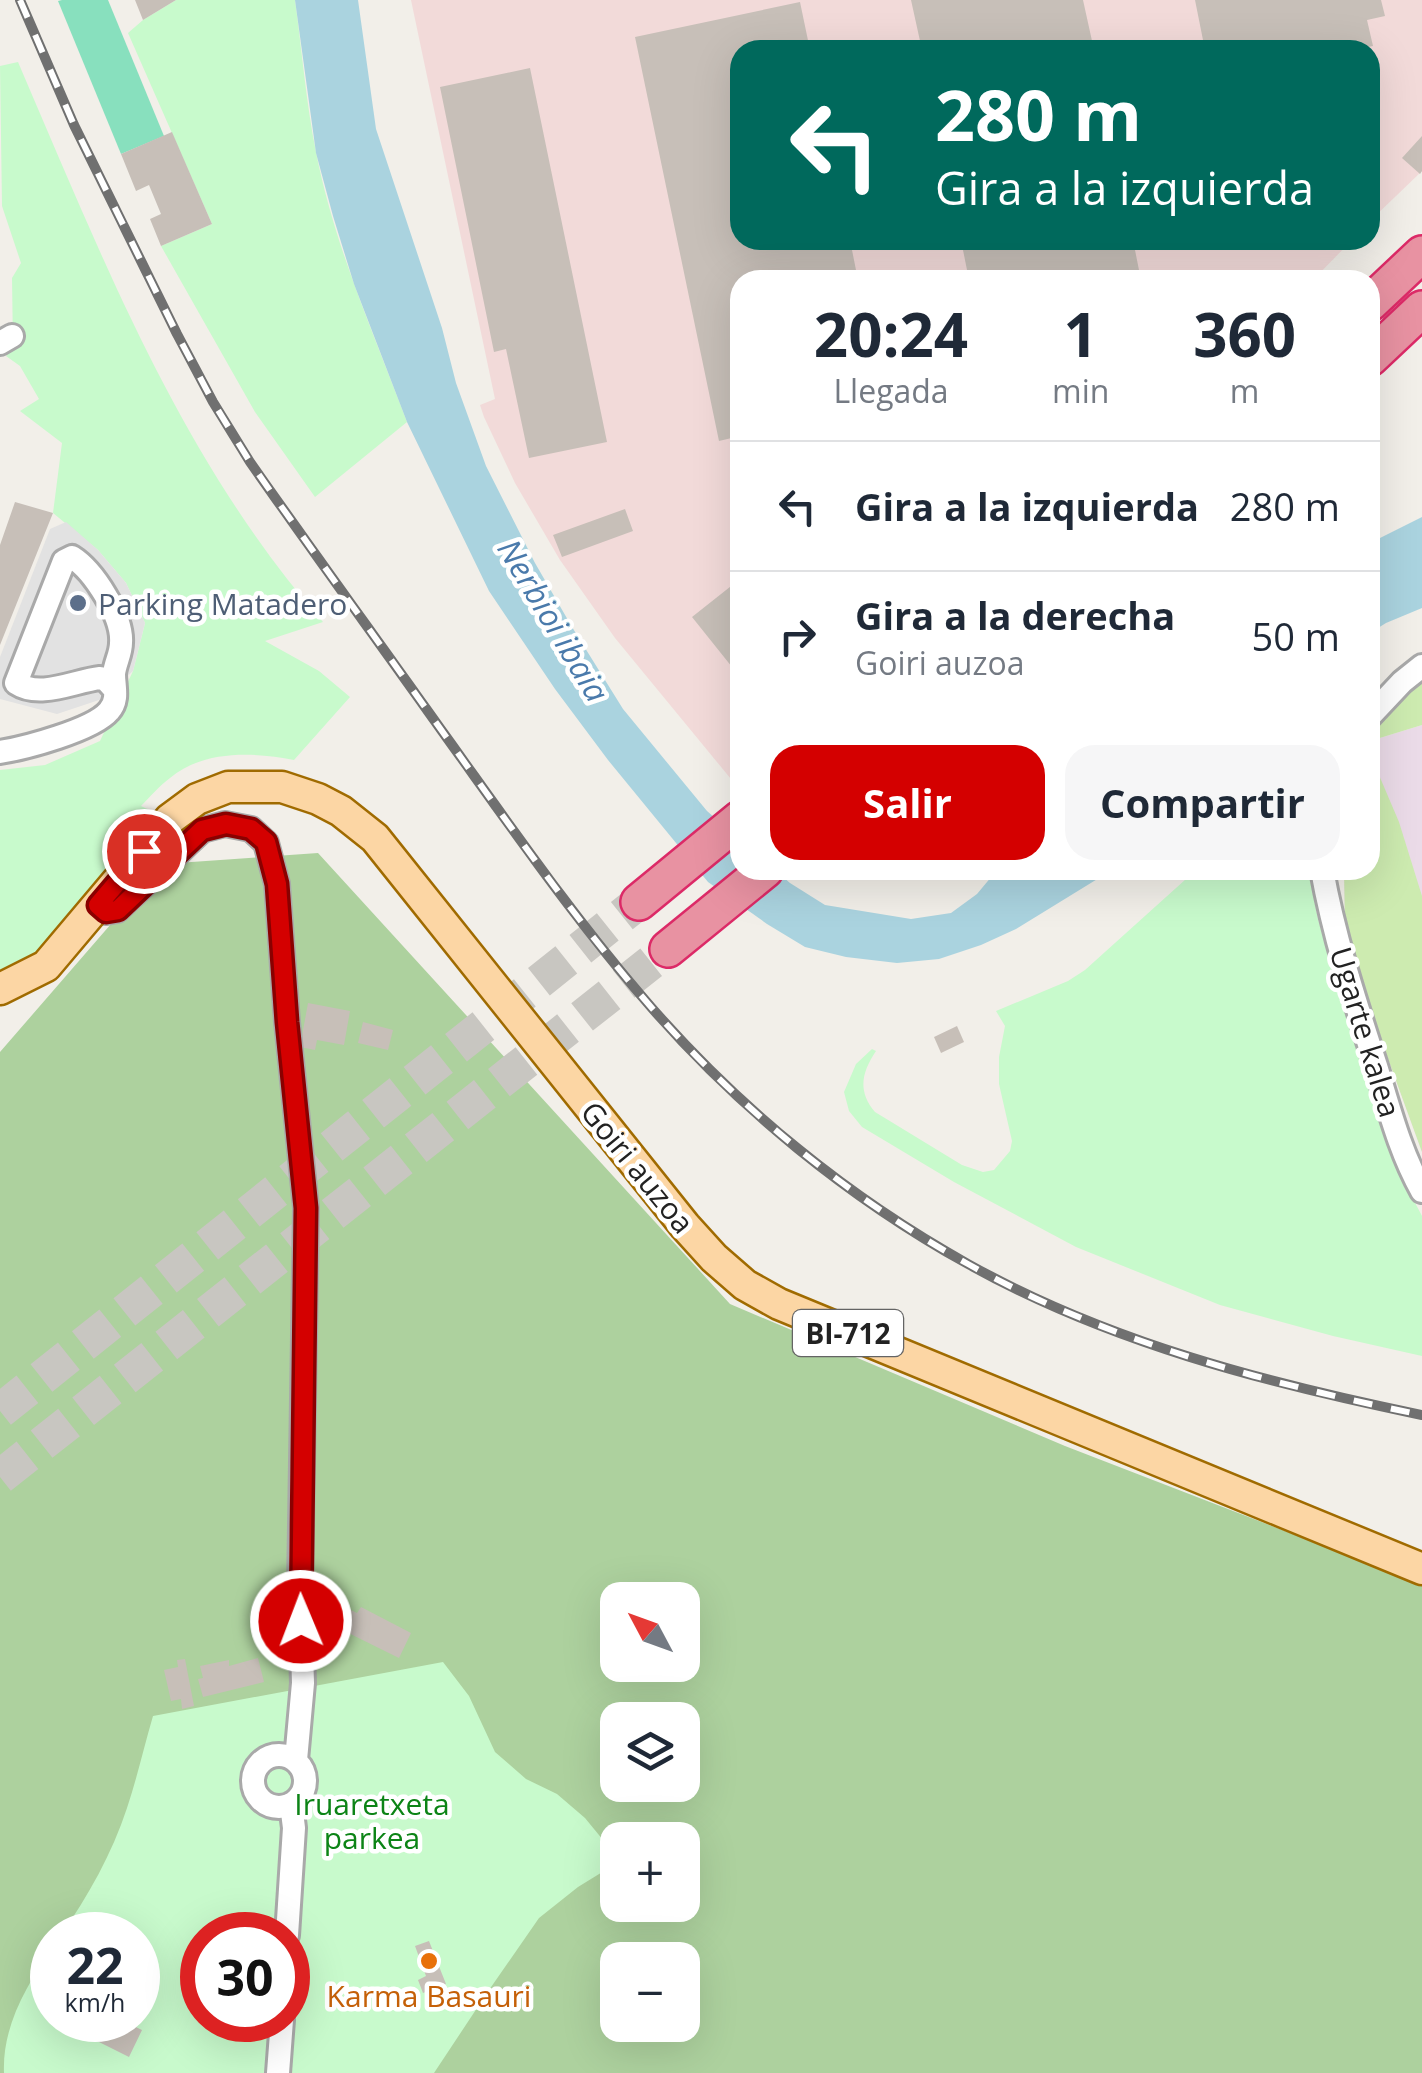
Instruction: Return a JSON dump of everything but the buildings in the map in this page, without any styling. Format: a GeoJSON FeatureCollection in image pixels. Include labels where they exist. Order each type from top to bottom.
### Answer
{"type":"FeatureCollection","features":[{"type":"Feature","properties":{"kind":"highway"},"geometry":{"type":"LineString","coordinates":[[1380,293],[1422,254]]}},
{"type":"Feature","properties":{"kind":"highway"},"geometry":{"type":"LineString","coordinates":[[1380,349],[1422,309]]}},
{"type":"Feature","properties":{"kind":"highway"},"geometry":{"type":"LineString","coordinates":[[650,892],[730,827]]}},
{"type":"Feature","properties":{"kind":"highway"},"geometry":{"type":"LineString","coordinates":[[668,949],[753,880]]}},
{"type":"Feature","properties":{"kind":"main road","name":"Goiri auzoa"},"geometry":{"type":"LineString","coordinates":[[0,989],[46,966],[170,820],[197,799],[228,786],[282,787],[318,799],[341,811],[375,838],[685,1226],[745,1285],[779,1304],[1422,1569]]}},
{"type":"Feature","properties":{"kind":"street"},"geometry":{"type":"LineString","coordinates":[[0,752],[54,738],[99,720],[115,703],[120,630],[98,584],[78,560],[68,558],[16,683],[24,688],[53,689],[100,678],[115,690]]}},
{"type":"Feature","properties":{"kind":"street"},"geometry":{"type":"LineString","coordinates":[[1380,705],[1422,666]]}},
{"type":"Feature","properties":{"kind":"street"},"geometry":{"type":"LineString","coordinates":[[98,905],[106,912],[118,910],[202,830],[226,824],[251,829],[266,842],[277,884],[306,1208],[300,1590],[303,1683],[296,1760]]}},
{"type":"Feature","properties":{"kind":"street","name":"Ugarte kalea"},"geometry":{"type":"LineString","coordinates":[[1324,880],[1330,916],[1359,1013],[1404,1152],[1422,1190]]}},
{"type":"Feature","properties":{"kind":"street"},"geometry":{"type":"LineString","coordinates":[[288,1756],[296,1760],[305,1774],[303,1792],[283,1807],[266,1804],[255,1791],[254,1774],[263,1760],[288,1756]]}},
{"type":"Feature","properties":{"kind":"street"},"geometry":{"type":"LineString","coordinates":[[289,1912],[292,1804]]}},
{"type":"Feature","properties":{"kind":"street"},"geometry":{"type":"LineString","coordinates":[[278,2073],[280,2042]]}},
{"type":"Feature","properties":{"kind":"shaded area"},"geometry":{"type":"Polygon","coordinates":[[[411,0],[1422,0],[1422,171],[1380,211],[1380,40],[730,40],[730,250],[1342,250],[1323,270],[730,270],[730,778],[615,638],[560,560],[515,483],[484,417],[480,405],[495,399],[411,0]]]}},
{"type":"Feature","properties":{"kind":"shaded area","name":"Parking Matadero"},"geometry":{"type":"Polygon","coordinates":[[[66,522],[98,550],[126,583],[145,623],[133,671],[102,699],[57,714],[0,699],[0,657],[50,529],[66,522]]]}},
{"type":"Feature","properties":{"kind":"shaded area"},"geometry":{"type":"Polygon","coordinates":[[[1422,725],[1422,1152],[1345,926],[1344,880],[1380,880],[1380,738],[1422,725]]]}},
{"type":"Feature","properties":{"kind":"green space"},"geometry":{"type":"Polygon","coordinates":[[[108,0],[164,136],[121,154],[58,1],[108,0]]]}},
{"type":"Feature","properties":{"kind":"green space"},"geometry":{"type":"Polygon","coordinates":[[[176,0],[295,0],[309,114],[333,221],[407,422],[315,497],[255,412],[161,246],[212,224],[128,33],[176,0]]]}},
{"type":"Feature","properties":{"kind":"green space"},"geometry":{"type":"Polygon","coordinates":[[[18,62],[114,282],[186,425],[227,494],[323,622],[265,641],[319,671],[350,697],[294,760],[246,755],[213,758],[183,769],[166,781],[141,806],[170,820],[51,958],[0,980],[0,770],[45,765],[100,741],[133,671],[145,623],[126,583],[98,550],[53,513],[62,443],[20,411],[39,399],[20,366],[6,356],[13,348],[12,278],[21,263],[2,206],[0,66],[18,62]]]}},
{"type":"Feature","properties":{"kind":"green space"},"geometry":{"type":"Polygon","coordinates":[[[1422,682],[1422,725],[1380,738],[1380,718],[1422,682]]]}},
{"type":"Feature","properties":{"kind":"green space"},"geometry":{"type":"Polygon","coordinates":[[[1380,777],[1399,822],[1422,896],[1422,1152],[1386,1053],[1345,926],[1344,880],[1380,880],[1380,777]]]}},
{"type":"Feature","properties":{"kind":"green space"},"geometry":{"type":"Polygon","coordinates":[[[318,853],[730,1304],[1065,1446],[1422,1584],[1422,2073],[0,2073],[0,1052],[163,864],[318,853]]]}},
{"type":"Feature","properties":{"kind":"green space"},"geometry":{"type":"Polygon","coordinates":[[[1185,880],[1310,880],[1335,979],[1391,1157],[1422,1216],[1422,1356],[1220,1305],[1076,1247],[862,1127],[849,1111],[844,1092],[856,1064],[872,1049],[876,1051],[867,1066],[864,1089],[875,1112],[962,1165],[983,1172],[994,1170],[1010,1151],[1012,1141],[999,1084],[1005,1026],[996,1011],[1085,970],[1185,880]]]}},
{"type":"Feature","properties":{"kind":"green space","name":"Iruaretxeta parkea"},"geometry":{"type":"Polygon","coordinates":[[[443,1662],[469,1696],[495,1752],[526,1779],[557,1794],[600,1836],[600,1873],[539,1918],[434,2073],[4,2073],[7,2039],[30,1983],[30,2042],[160,2042],[160,1912],[76,1912],[114,1842],[153,1716],[443,1662]]]}},
{"type":"Feature","properties":{"kind":"water","name":"Nerbioi ibaia"},"geometry":{"type":"Polygon","coordinates":[[[295,0],[358,0],[376,129],[486,466],[535,563],[623,709],[707,811],[730,831],[730,880],[787,880],[825,905],[911,919],[951,913],[989,880],[1096,880],[1016,929],[981,945],[939,959],[897,963],[805,947],[708,882],[608,760],[489,591],[407,422],[354,284],[316,153],[295,0]]]}},
{"type":"Feature","properties":{"kind":"water"},"geometry":{"type":"Polygon","coordinates":[[[1422,517],[1422,608],[1380,627],[1380,538],[1422,517]]]}},
{"type":"Feature","properties":{"kind":"tunnel"},"geometry":{"type":"LineString","coordinates":[[0,1411],[639,902]]}},
{"type":"Feature","properties":{"kind":"tunnel"},"geometry":{"type":"LineString","coordinates":[[0,1477],[668,949]]}},
{"type":"Feature","properties":{"kind":"railway"},"geometry":{"type":"LineString","coordinates":[[20,0],[74,125],[177,334],[250,462],[543,871],[623,974],[685,1045],[759,1116],[839,1181],[924,1238],[1021,1292],[1189,1357],[1305,1389],[1422,1415]]}},
{"type":"Feature","properties":{"kind":"place","name":"Parking Matadero"},"geometry":{"type":"Point","coordinates":[78,603]}},
{"type":"Feature","properties":{"kind":"place","name":"Karma Basauri"},"geometry":{"type":"Point","coordinates":[429,1961]}},
{"type":"Feature","properties":{"kind":"route"},"geometry":{"type":"LineString","coordinates":[[144,851],[98,905],[106,912],[118,910],[202,830],[226,824],[251,829],[266,842],[277,884],[306,1208],[301,1621]]}}]}
